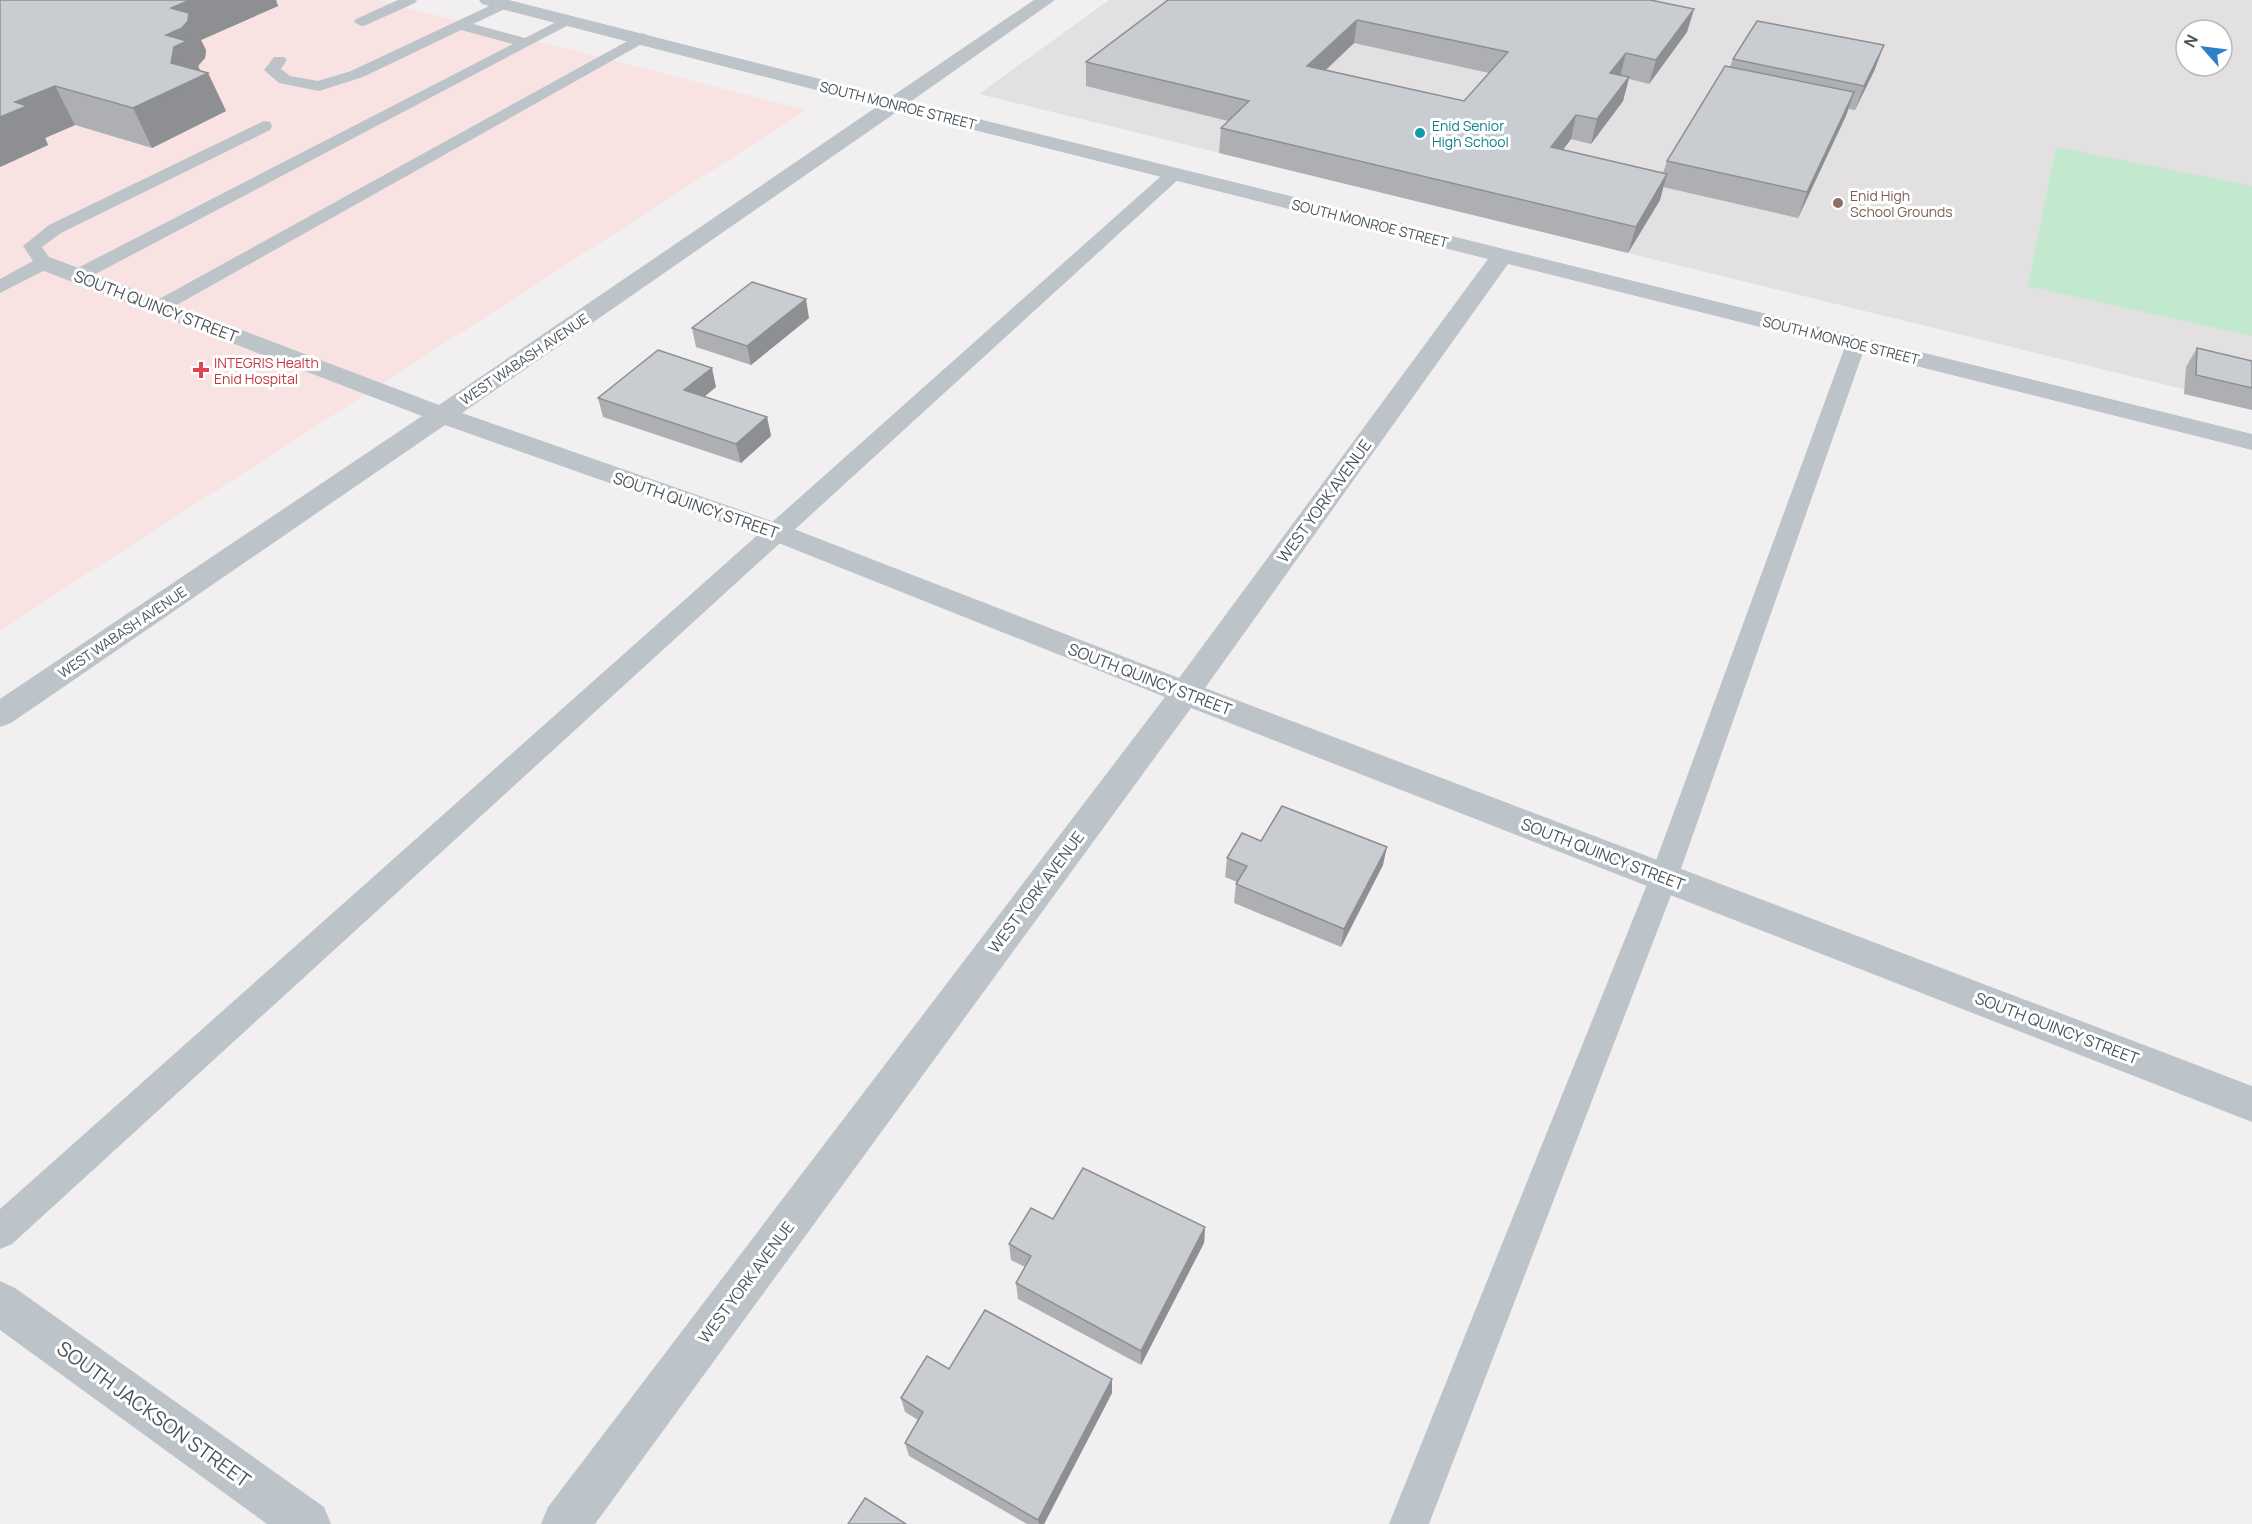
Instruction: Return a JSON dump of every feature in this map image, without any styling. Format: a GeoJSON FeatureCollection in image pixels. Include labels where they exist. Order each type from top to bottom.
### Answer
{"type":"FeatureCollection","features":[{"type":"Feature","properties":{"kind":"street","name":"WEST WABASH AVENUE"},"geometry":{"type":"LineString","coordinates":[[0,715],[1046,0]]}},
{"type":"Feature","properties":{"kind":"street","name":"SOUTH MONROE STREET"},"geometry":{"type":"LineString","coordinates":[[496,2],[894,104],[2252,442]]}},
{"type":"Feature","properties":{"kind":"street","name":"WEST YORK AVENUE"},"geometry":{"type":"LineString","coordinates":[[565,1524],[1185,693],[1502,256]]}},
{"type":"Feature","properties":{"kind":"street","name":"SOUTH QUINCY STREET"},"geometry":{"type":"LineString","coordinates":[[44,263],[442,415],[776,532],[1185,693],[2252,1104]]}},
{"type":"Feature","properties":{"kind":"street","name":"SOUTH JACKSON STREET"},"geometry":{"type":"LineString","coordinates":[[0,1303],[307,1524]]}},
{"type":"Feature","properties":{"kind":"lane"},"geometry":{"type":"LineString","coordinates":[[362,22],[410,0]]}},
{"type":"Feature","properties":{"kind":"lane"},"geometry":{"type":"LineString","coordinates":[[279,60],[272,70],[285,80],[319,86],[357,74],[459,25],[496,2]]}},
{"type":"Feature","properties":{"kind":"lane"},"geometry":{"type":"LineString","coordinates":[[77,276],[571,20]]}},
{"type":"Feature","properties":{"kind":"lane"},"geometry":{"type":"LineString","coordinates":[[459,25],[527,43]]}},
{"type":"Feature","properties":{"kind":"lane"},"geometry":{"type":"LineString","coordinates":[[159,307],[642,38]]}},
{"type":"Feature","properties":{"kind":"lane"},"geometry":{"type":"LineString","coordinates":[[0,287],[44,263],[32,246],[55,229],[264,126]]}},
{"type":"Feature","properties":{"kind":"lane"},"geometry":{"type":"LineString","coordinates":[[0,1232],[1175,173]]}},
{"type":"Feature","properties":{"kind":"lane"},"geometry":{"type":"LineString","coordinates":[[1409,1524],[1664,877],[1856,344]]}},
{"type":"Feature","properties":{"kind":"shaded area","name":"INTEGRIS Health Enid Hospital"},"geometry":{"type":"Polygon","coordinates":[[[0,0],[376,0],[806,110],[0,630],[0,0]]]}},
{"type":"Feature","properties":{"kind":"shaded area","name":"Enid High School Grounds"},"geometry":{"type":"Polygon","coordinates":[[[1109,0],[2252,0],[2252,406],[979,94],[1109,0]]]}},
{"type":"Feature","properties":{"kind":"green space"},"geometry":{"type":"Polygon","coordinates":[[[2056,147],[2252,186],[2252,336],[2028,286],[2056,147]]]}},
{"type":"Feature","properties":{"kind":"building"},"geometry":{"type":"Polygon","coordinates":[[[0,0],[190,0],[171,8],[189,13],[188,21],[182,28],[166,35],[187,41],[174,47],[171,63],[208,73],[133,108],[55,86],[15,102],[27,106],[0,117],[0,0]]]}},
{"type":"Feature","properties":{"kind":"building","name":"Enid Senior High School"},"geometry":{"type":"Polygon","coordinates":[[[1168,0],[1650,0],[1694,9],[1656,60],[1626,53],[1610,73],[1629,77],[1597,119],[1576,115],[1551,147],[1667,174],[1636,227],[1221,128],[1249,101],[1086,62],[1168,0]],[[1357,20],[1307,66],[1464,101],[1508,52],[1357,20]]]}},
{"type":"Feature","properties":{"kind":"building"},"geometry":{"type":"Polygon","coordinates":[[[1757,21],[1884,45],[1864,86],[1733,59],[1757,21]]]}},
{"type":"Feature","properties":{"kind":"building"},"geometry":{"type":"Polygon","coordinates":[[[1725,66],[1854,92],[1807,192],[1667,161],[1725,66]]]}},
{"type":"Feature","properties":{"kind":"building"},"geometry":{"type":"Polygon","coordinates":[[[752,282],[806,299],[747,346],[692,328],[752,282]]]}},
{"type":"Feature","properties":{"kind":"building"},"geometry":{"type":"Polygon","coordinates":[[[2197,348],[2252,361],[2252,388],[2196,375],[2197,348]]]}},
{"type":"Feature","properties":{"kind":"building"},"geometry":{"type":"Polygon","coordinates":[[[658,350],[712,368],[684,390],[767,417],[736,444],[598,398],[658,350]]]}},
{"type":"Feature","properties":{"kind":"building"},"geometry":{"type":"Polygon","coordinates":[[[1282,806],[1387,847],[1344,929],[1236,884],[1247,866],[1227,858],[1242,833],[1261,841],[1282,806]]]}},
{"type":"Feature","properties":{"kind":"building"},"geometry":{"type":"Polygon","coordinates":[[[1083,1168],[1205,1227],[1141,1351],[1016,1283],[1031,1256],[1009,1244],[1031,1208],[1053,1219],[1083,1168]]]}},
{"type":"Feature","properties":{"kind":"building"},"geometry":{"type":"Polygon","coordinates":[[[985,1310],[1112,1379],[1038,1520],[905,1443],[923,1412],[901,1398],[927,1356],[949,1369],[985,1310]]]}},
{"type":"Feature","properties":{"kind":"building"},"geometry":{"type":"Polygon","coordinates":[[[865,1498],[906,1524],[848,1524],[865,1498]]]}},
{"type":"Feature","properties":{"kind":"place","name":"Enid Senior High School"},"geometry":{"type":"Point","coordinates":[1420,133]}},
{"type":"Feature","properties":{"kind":"place","name":"Enid High School Grounds"},"geometry":{"type":"Point","coordinates":[1838,203]}},
{"type":"Feature","properties":{"kind":"place","name":"INTEGRIS Health Enid Hospital"},"geometry":{"type":"Point","coordinates":[201,370]}}]}
